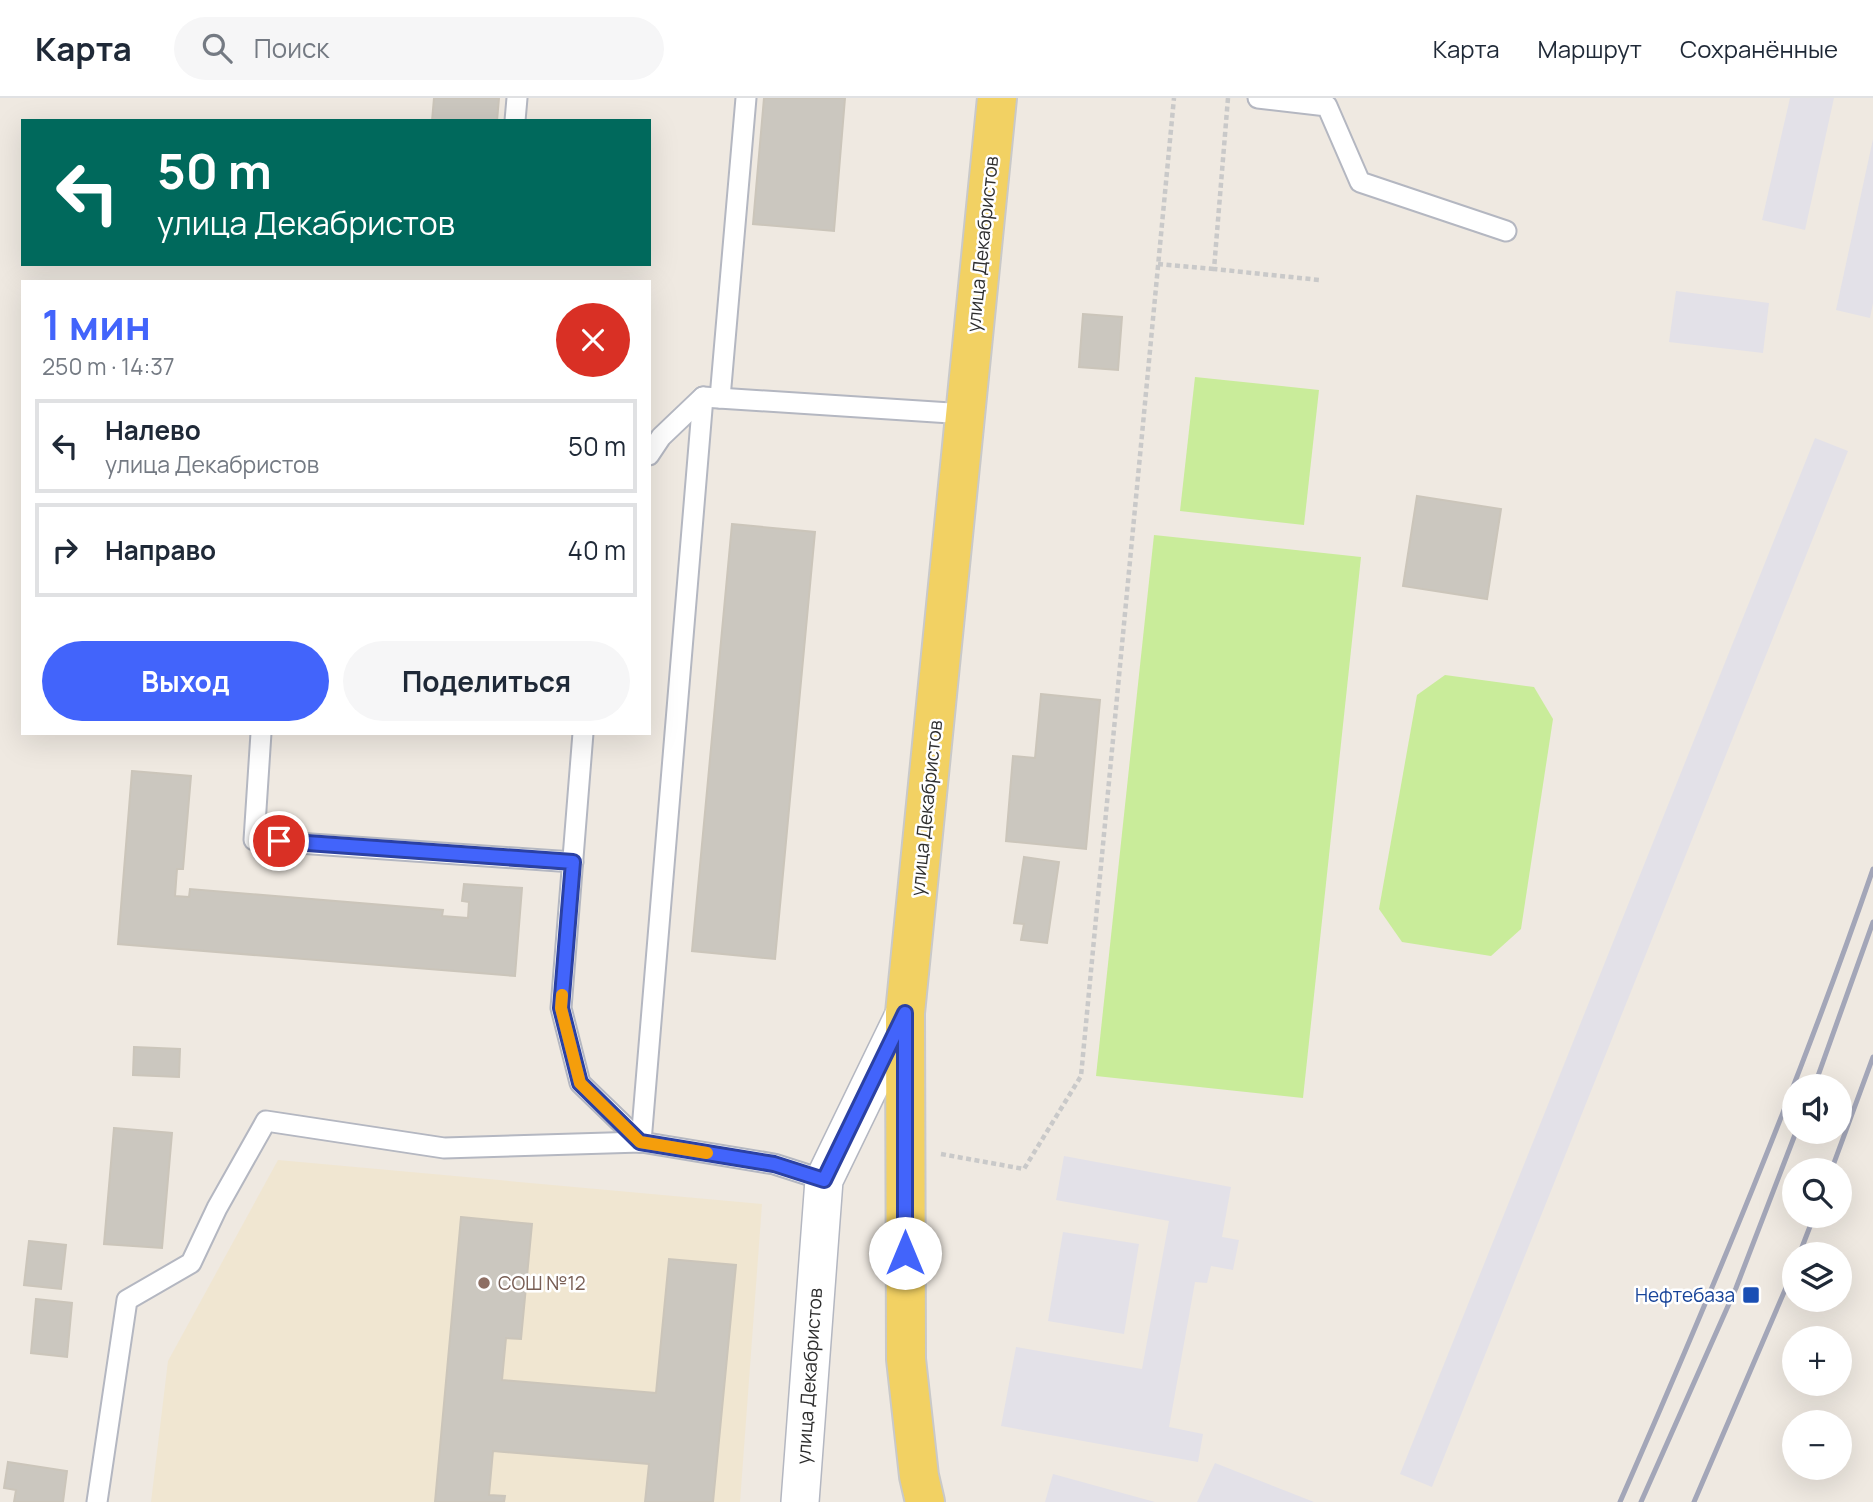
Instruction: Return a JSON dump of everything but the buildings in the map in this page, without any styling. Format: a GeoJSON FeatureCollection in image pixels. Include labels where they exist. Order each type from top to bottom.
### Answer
{"type":"FeatureCollection","features":[{"type":"Feature","properties":{"kind":"main road","name":"улица Декабристов"},"geometry":{"type":"LineString","coordinates":[[905,1013],[997,98]]}},
{"type":"Feature","properties":{"kind":"main road"},"geometry":{"type":"LineString","coordinates":[[905,1013],[906,1359],[919,1476],[925,1502]]}},
{"type":"Feature","properties":{"kind":"street","name":"улица Декабристов"},"geometry":{"type":"LineString","coordinates":[[800,1502],[824,1180],[905,1013]]}},
{"type":"Feature","properties":{"kind":"lane"},"geometry":{"type":"LineString","coordinates":[[515,119],[517,98]]}},
{"type":"Feature","properties":{"kind":"lane"},"geometry":{"type":"LineString","coordinates":[[640,1142],[712,397],[746,98]]}},
{"type":"Feature","properties":{"kind":"lane"},"geometry":{"type":"LineString","coordinates":[[1258,98],[1327,106],[1360,182],[1506,231]]}},
{"type":"Feature","properties":{"kind":"lane"},"geometry":{"type":"LineString","coordinates":[[651,452],[661,437],[712,397],[966,414]]}},
{"type":"Feature","properties":{"kind":"lane"},"geometry":{"type":"LineString","coordinates":[[261,735],[254,839],[573,862]]}},
{"type":"Feature","properties":{"kind":"lane"},"geometry":{"type":"LineString","coordinates":[[583,735],[561,1008],[580,1083],[640,1142]]}},
{"type":"Feature","properties":{"kind":"lane"},"geometry":{"type":"LineString","coordinates":[[97,1502],[127,1300],[191,1263],[217,1208],[266,1121],[444,1148],[640,1142],[774,1164],[824,1180]]}},
{"type":"Feature","properties":{"kind":"path"},"geometry":{"type":"LineString","coordinates":[[941,1154],[1024,1169],[1081,1076],[1174,98]]}},
{"type":"Feature","properties":{"kind":"path"},"geometry":{"type":"LineString","coordinates":[[1214,269],[1228,98]]}},
{"type":"Feature","properties":{"kind":"path"},"geometry":{"type":"LineString","coordinates":[[1158,264],[1319,280]]}},
{"type":"Feature","properties":{"kind":"shaded area"},"geometry":{"type":"Polygon","coordinates":[[[1790,98],[1834,98],[1805,230],[1762,220],[1790,98]]]}},
{"type":"Feature","properties":{"kind":"shaded area"},"geometry":{"type":"Polygon","coordinates":[[[1873,139],[1873,303],[1870,318],[1836,310],[1873,139]]]}},
{"type":"Feature","properties":{"kind":"shaded area"},"geometry":{"type":"Polygon","coordinates":[[[1676,291],[1769,303],[1763,353],[1669,342],[1676,291]]]}},
{"type":"Feature","properties":{"kind":"shaded area"},"geometry":{"type":"Polygon","coordinates":[[[1815,438],[1848,451],[1432,1487],[1400,1474],[1815,438]]]}},
{"type":"Feature","properties":{"kind":"shaded area"},"geometry":{"type":"Polygon","coordinates":[[[1064,1156],[1231,1187],[1222,1237],[1239,1240],[1233,1270],[1211,1266],[1207,1283],[1195,1282],[1169,1427],[1203,1434],[1198,1462],[1001,1426],[1016,1347],[1142,1369],[1169,1221],[1056,1200],[1064,1156]]]}},
{"type":"Feature","properties":{"kind":"shaded area","name":"СОШ №12"},"geometry":{"type":"Polygon","coordinates":[[[278,1160],[762,1204],[740,1502],[151,1502],[168,1361],[278,1160]]]}},
{"type":"Feature","properties":{"kind":"shaded area"},"geometry":{"type":"Polygon","coordinates":[[[1063,1232],[1139,1244],[1124,1334],[1048,1321],[1063,1232]]]}},
{"type":"Feature","properties":{"kind":"shaded area"},"geometry":{"type":"Polygon","coordinates":[[[1215,1463],[1314,1502],[1197,1502],[1215,1463]]]}},
{"type":"Feature","properties":{"kind":"shaded area"},"geometry":{"type":"Polygon","coordinates":[[[1053,1474],[1155,1502],[1045,1502],[1053,1474]]]}},
{"type":"Feature","properties":{"kind":"green space"},"geometry":{"type":"Polygon","coordinates":[[[1195,377],[1319,390],[1304,525],[1180,511],[1195,377]]]}},
{"type":"Feature","properties":{"kind":"green space"},"geometry":{"type":"Polygon","coordinates":[[[1154,535],[1361,557],[1303,1098],[1096,1076],[1154,535]]]}},
{"type":"Feature","properties":{"kind":"green space"},"geometry":{"type":"Polygon","coordinates":[[[1445,675],[1534,687],[1553,719],[1521,929],[1491,956],[1402,942],[1379,909],[1417,695],[1445,675]]]}},
{"type":"Feature","properties":{"kind":"railway"},"geometry":{"type":"LineString","coordinates":[[1620,1502],[1753,1188],[1873,869]]}},
{"type":"Feature","properties":{"kind":"railway"},"geometry":{"type":"LineString","coordinates":[[1819,1074],[1873,922]]}},
{"type":"Feature","properties":{"kind":"railway"},"geometry":{"type":"LineString","coordinates":[[1836,1158],[1873,1057]]}},
{"type":"Feature","properties":{"kind":"railway"},"geometry":{"type":"LineString","coordinates":[[1641,1502],[1736,1288],[1791,1144]]}},
{"type":"Feature","properties":{"kind":"railway"},"geometry":{"type":"LineString","coordinates":[[1804,1242],[1809,1228]]}},
{"type":"Feature","properties":{"kind":"railway"},"geometry":{"type":"LineString","coordinates":[[1694,1502],[1782,1297]]}},
{"type":"Feature","properties":{"kind":"slow traffic"},"geometry":{"type":"LineString","coordinates":[[562,995],[561,1008],[580,1083],[640,1142],[707,1153]]}},
{"type":"Feature","properties":{"kind":"place","name":"СОШ №12"},"geometry":{"type":"Point","coordinates":[484,1283]}},
{"type":"Feature","properties":{"kind":"place","name":"Нефтебаза"},"geometry":{"type":"Point","coordinates":[1751,1295]}},
{"type":"Feature","properties":{"kind":"route"},"geometry":{"type":"LineString","coordinates":[[279,841],[573,862],[561,1008],[580,1083],[640,1142],[774,1164],[824,1180],[905,1013],[905,1253]]}}]}
